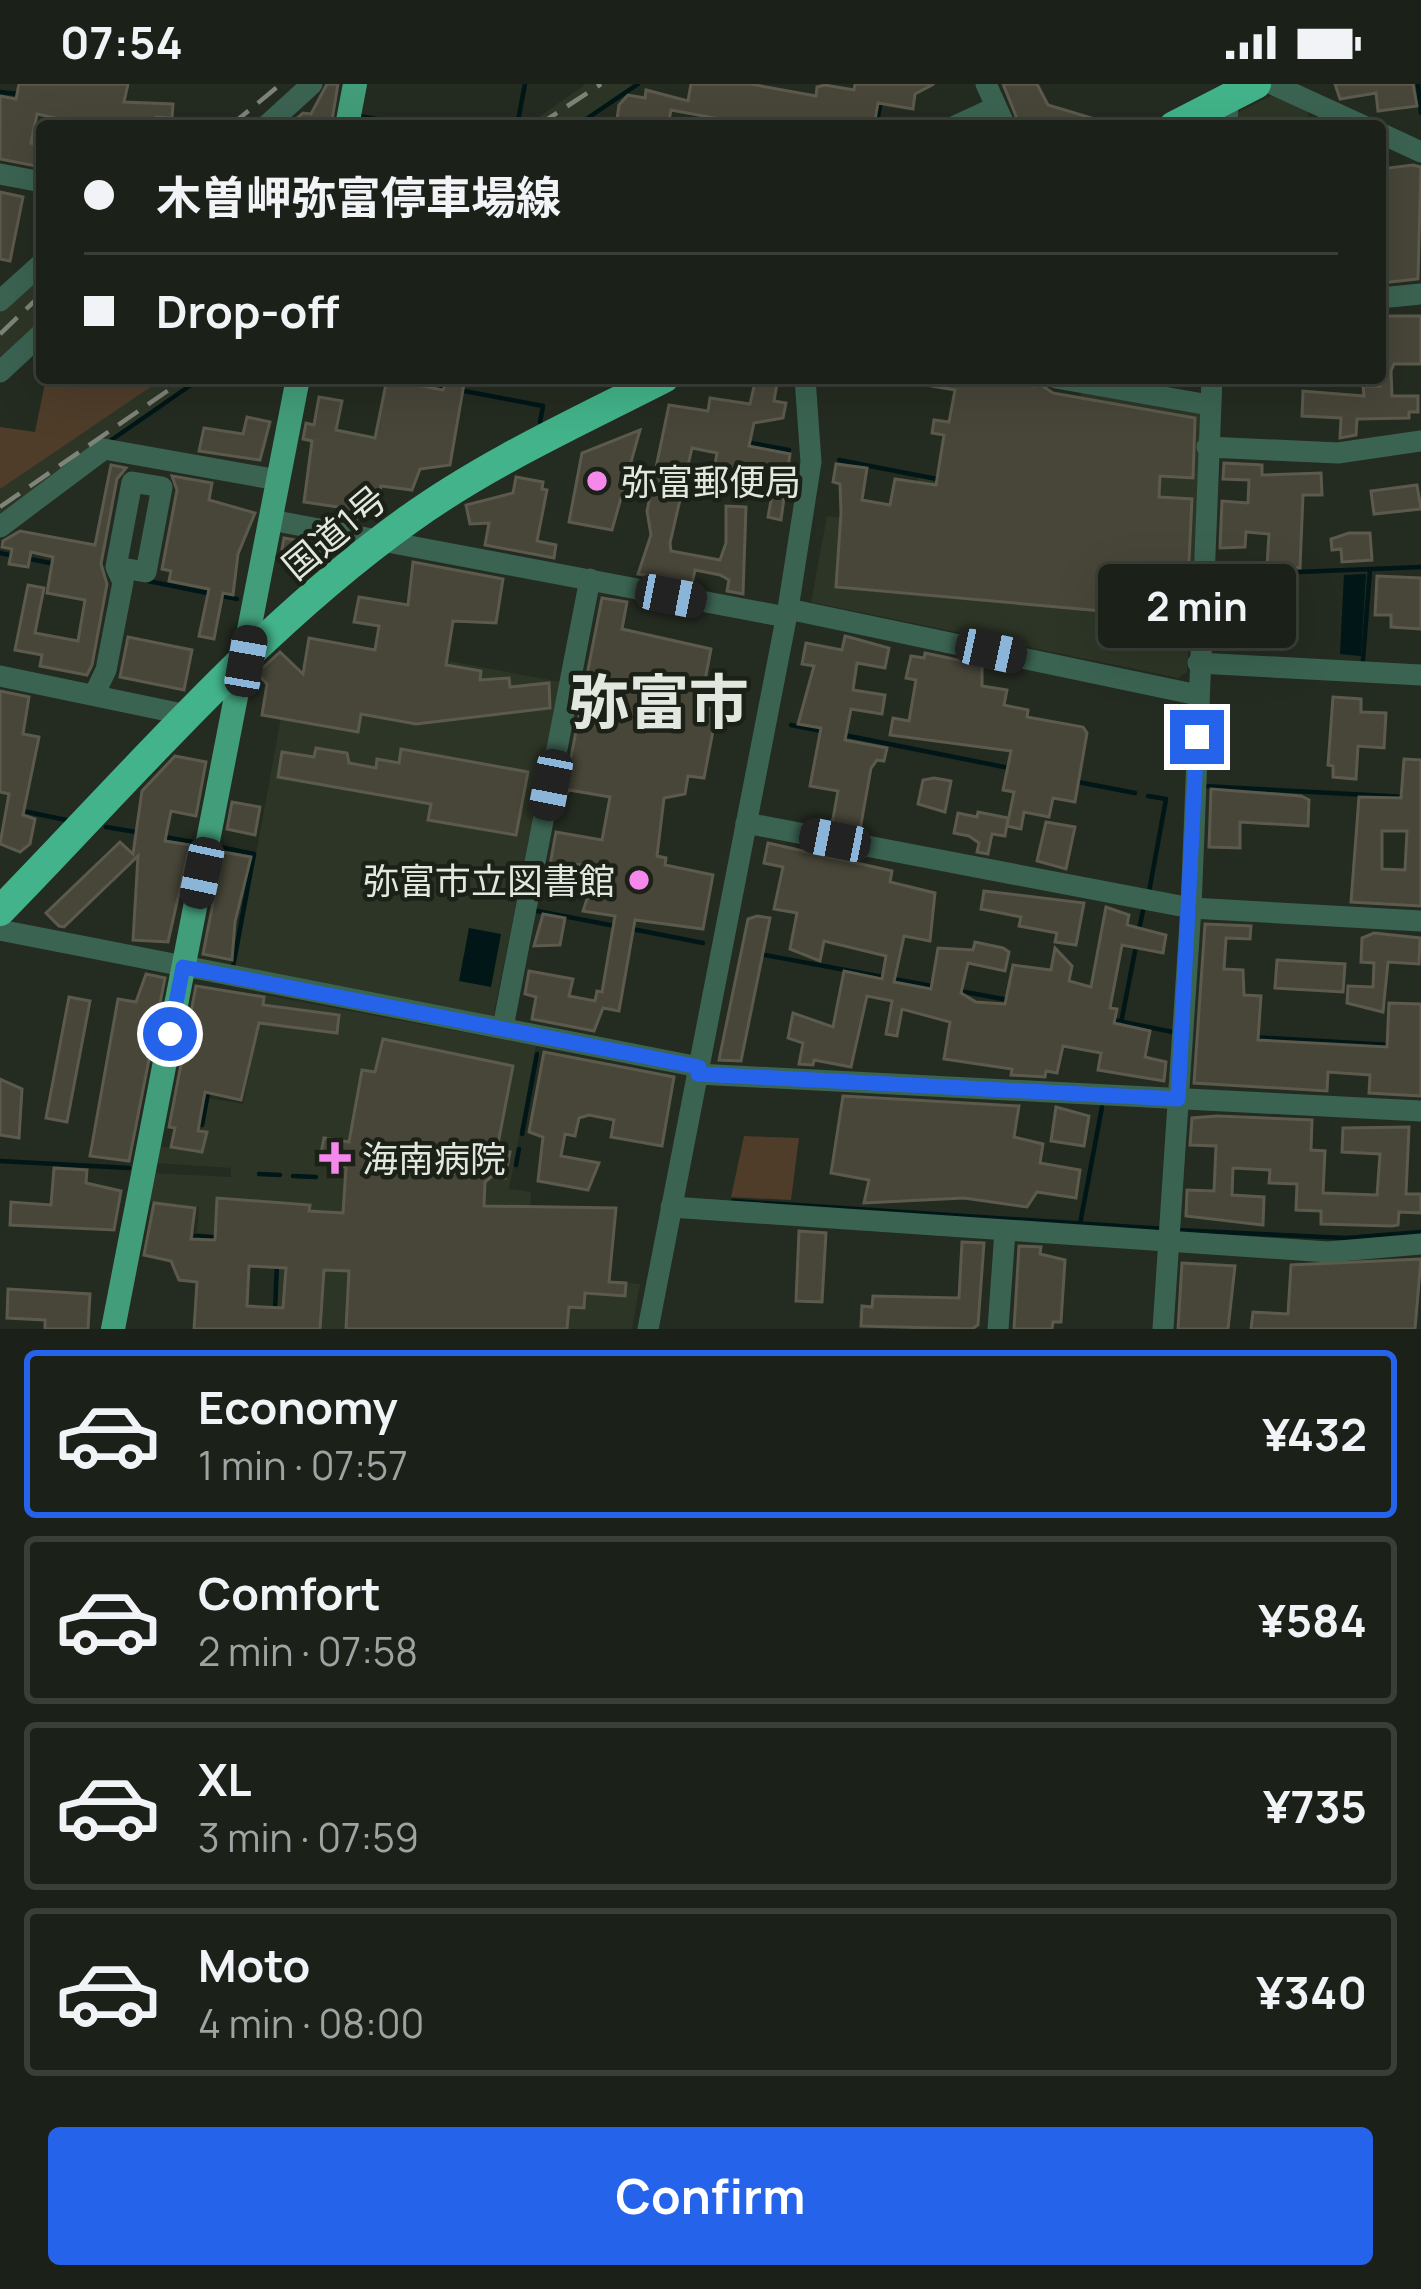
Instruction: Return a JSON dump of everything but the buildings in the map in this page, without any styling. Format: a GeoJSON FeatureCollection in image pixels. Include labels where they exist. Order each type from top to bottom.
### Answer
{"type":"FeatureCollection","features":[{"type":"Feature","properties":{"kind":"highway"},"geometry":{"type":"LineString","coordinates":[[1197,120],[1228,112],[1256,84]]}},
{"type":"Feature","properties":{"kind":"highway","name":"国道1号"},"geometry":{"type":"LineString","coordinates":[[0,911],[246,661],[382,541],[466,481],[652,384]]}},
{"type":"Feature","properties":{"kind":"main road"},"geometry":{"type":"LineString","coordinates":[[348,120],[356,84]]}},
{"type":"Feature","properties":{"kind":"main road"},"geometry":{"type":"LineString","coordinates":[[113,1329],[297,384]]}},
{"type":"Feature","properties":{"kind":"street"},"geometry":{"type":"LineString","coordinates":[[273,120],[312,84]]}},
{"type":"Feature","properties":{"kind":"street"},"geometry":{"type":"LineString","coordinates":[[986,84],[1001,116]]}},
{"type":"Feature","properties":{"kind":"street"},"geometry":{"type":"LineString","coordinates":[[1272,84],[1351,120]]}},
{"type":"Feature","properties":{"kind":"street"},"geometry":{"type":"LineString","coordinates":[[1386,136],[1421,152]]}},
{"type":"Feature","properties":{"kind":"street"},"geometry":{"type":"LineString","coordinates":[[0,174],[36,181]]}},
{"type":"Feature","properties":{"kind":"street"},"geometry":{"type":"LineString","coordinates":[[0,302],[36,269]]}},
{"type":"Feature","properties":{"kind":"street"},"geometry":{"type":"LineString","coordinates":[[1386,297],[1421,294]]}},
{"type":"Feature","properties":{"kind":"street"},"geometry":{"type":"LineString","coordinates":[[0,372],[36,339]]}},
{"type":"Feature","properties":{"kind":"street"},"geometry":{"type":"LineString","coordinates":[[648,1329],[787,613],[812,462],[806,384]]}},
{"type":"Feature","properties":{"kind":"street"},"geometry":{"type":"LineString","coordinates":[[1090,384],[1209,405]]}},
{"type":"Feature","properties":{"kind":"street"},"geometry":{"type":"LineString","coordinates":[[1163,1329],[1191,908],[1211,384]]}},
{"type":"Feature","properties":{"kind":"street"},"geometry":{"type":"LineString","coordinates":[[1207,447],[1338,453],[1421,441]]}},
{"type":"Feature","properties":{"kind":"street"},"geometry":{"type":"LineString","coordinates":[[0,526],[104,449],[278,480]]}},
{"type":"Feature","properties":{"kind":"street"},"geometry":{"type":"LineString","coordinates":[[271,520],[787,613],[1198,694]]}},
{"type":"Feature","properties":{"kind":"street"},"geometry":{"type":"LineString","coordinates":[[94,695],[106,670],[123,582],[116,567]]}},
{"type":"Feature","properties":{"kind":"street"},"geometry":{"type":"LineString","coordinates":[[503,1027],[590,579]]}},
{"type":"Feature","properties":{"kind":"street"},"geometry":{"type":"LineString","coordinates":[[1198,663],[1421,675]]}},
{"type":"Feature","properties":{"kind":"street"},"geometry":{"type":"LineString","coordinates":[[0,676],[192,716]]}},
{"type":"Feature","properties":{"kind":"street"},"geometry":{"type":"LineString","coordinates":[[746,824],[1191,908],[1421,922]]}},
{"type":"Feature","properties":{"kind":"street"},"geometry":{"type":"LineString","coordinates":[[0,930],[503,1027],[698,1070],[1421,1111]]}},
{"type":"Feature","properties":{"kind":"street"},"geometry":{"type":"LineString","coordinates":[[672,1200],[1004,1231],[1169,1234],[1328,1252],[1421,1244]]}},
{"type":"Feature","properties":{"kind":"street"},"geometry":{"type":"LineString","coordinates":[[998,1329],[1004,1231]]}},
{"type":"Feature","properties":{"kind":"shaded area"},"geometry":{"type":"Polygon","coordinates":[[[586,84],[636,84],[584,120],[535,120],[586,84]]]}},
{"type":"Feature","properties":{"kind":"shaded area"},"geometry":{"type":"Polygon","coordinates":[[[1271,96],[1308,109],[1308,120],[1234,120],[1234,114],[1271,96]]]}},
{"type":"Feature","properties":{"kind":"shaded area"},"geometry":{"type":"Polygon","coordinates":[[[36,274],[36,335],[0,368],[0,307],[36,274]]]}},
{"type":"Feature","properties":{"kind":"shaded area"},"geometry":{"type":"Polygon","coordinates":[[[45,384],[155,384],[0,489],[0,427],[35,432],[45,384]]]}},
{"type":"Feature","properties":{"kind":"shaded area"},"geometry":{"type":"Polygon","coordinates":[[[145,384],[190,384],[0,519],[0,479],[145,384]]]}},
{"type":"Feature","properties":{"kind":"shaded area"},"geometry":{"type":"Polygon","coordinates":[[[1082,387],[1204,412],[1187,672],[1178,678],[811,602],[827,516],[913,527],[918,477],[1060,505],[1082,387]]]}},
{"type":"Feature","properties":{"kind":"shaded area"},"geometry":{"type":"Polygon","coordinates":[[[1366,574],[1361,656],[1340,654],[1344,575],[1366,574]]]}},
{"type":"Feature","properties":{"kind":"shaded area"},"geometry":{"type":"Polygon","coordinates":[[[374,647],[560,682],[493,1018],[235,969],[289,674],[366,687],[374,647]]]}},
{"type":"Feature","properties":{"kind":"shaded area"},"geometry":{"type":"Polygon","coordinates":[[[469,928],[501,934],[491,987],[459,981],[469,928]]]}},
{"type":"Feature","properties":{"kind":"shaded area","name":"海南病院"},"geometry":{"type":"Polygon","coordinates":[[[265,995],[536,1046],[509,1189],[531,1192],[526,1275],[640,1284],[632,1329],[272,1329],[276,1241],[197,1233],[199,1207],[148,1201],[153,1173],[231,1177],[231,1168],[155,1163],[158,1146],[196,1153],[207,1098],[243,1104],[265,995]]]}},
{"type":"Feature","properties":{"kind":"shaded area"},"geometry":{"type":"Polygon","coordinates":[[[744,1136],[799,1138],[791,1200],[731,1197],[744,1136]]]}},
{"type":"Feature","properties":{"kind":"waterway"},"geometry":{"type":"LineString","coordinates":[[518,120],[525,84]]}},
{"type":"Feature","properties":{"kind":"waterway"},"geometry":{"type":"LineString","coordinates":[[585,120],[638,84]]}},
{"type":"Feature","properties":{"kind":"waterway"},"geometry":{"type":"LineString","coordinates":[[1418,84],[1421,113]]}},
{"type":"Feature","properties":{"kind":"waterway"},"geometry":{"type":"LineString","coordinates":[[0,92],[18,94]]}},
{"type":"Feature","properties":{"kind":"waterway"},"geometry":{"type":"LineString","coordinates":[[877,120],[881,101]]}},
{"type":"Feature","properties":{"kind":"waterway"},"geometry":{"type":"LineString","coordinates":[[360,116],[381,120]]}},
{"type":"Feature","properties":{"kind":"waterway"},"geometry":{"type":"LineString","coordinates":[[107,443],[192,384]]}},
{"type":"Feature","properties":{"kind":"waterway"},"geometry":{"type":"LineString","coordinates":[[431,384],[448,387]]}},
{"type":"Feature","properties":{"kind":"waterway"},"geometry":{"type":"LineString","coordinates":[[459,390],[543,406],[540,422]]}},
{"type":"Feature","properties":{"kind":"waterway"},"geometry":{"type":"LineString","coordinates":[[746,442],[789,450]]}},
{"type":"Feature","properties":{"kind":"waterway"},"geometry":{"type":"LineString","coordinates":[[839,460],[942,480]]}},
{"type":"Feature","properties":{"kind":"waterway"},"geometry":{"type":"LineString","coordinates":[[0,553],[14,556]]}},
{"type":"Feature","properties":{"kind":"waterway"},"geometry":{"type":"LineString","coordinates":[[25,558],[55,564]]}},
{"type":"Feature","properties":{"kind":"waterway"},"geometry":{"type":"LineString","coordinates":[[1211,565],[1298,572],[1421,567]]}},
{"type":"Feature","properties":{"kind":"waterway"},"geometry":{"type":"LineString","coordinates":[[1363,660],[1370,569]]}},
{"type":"Feature","properties":{"kind":"waterway"},"geometry":{"type":"LineString","coordinates":[[148,581],[237,599]]}},
{"type":"Feature","properties":{"kind":"waterway"},"geometry":{"type":"LineString","coordinates":[[791,725],[827,732]]}},
{"type":"Feature","properties":{"kind":"waterway"},"geometry":{"type":"LineString","coordinates":[[844,735],[1009,768]]}},
{"type":"Feature","properties":{"kind":"waterway"},"geometry":{"type":"LineString","coordinates":[[1073,781],[1135,793]]}},
{"type":"Feature","properties":{"kind":"waterway"},"geometry":{"type":"LineString","coordinates":[[1202,786],[1406,797]]}},
{"type":"Feature","properties":{"kind":"waterway"},"geometry":{"type":"LineString","coordinates":[[1148,796],[1166,799],[1149,892]]}},
{"type":"Feature","properties":{"kind":"waterway"},"geometry":{"type":"LineString","coordinates":[[23,811],[66,820]]}},
{"type":"Feature","properties":{"kind":"waterway"},"geometry":{"type":"LineString","coordinates":[[106,827],[142,833]]}},
{"type":"Feature","properties":{"kind":"waterway"},"geometry":{"type":"LineString","coordinates":[[165,837],[198,843]]}},
{"type":"Feature","properties":{"kind":"waterway"},"geometry":{"type":"LineString","coordinates":[[220,847],[254,854],[233,966]]}},
{"type":"Feature","properties":{"kind":"waterway"},"geometry":{"type":"LineString","coordinates":[[532,910],[615,926]]}},
{"type":"Feature","properties":{"kind":"waterway"},"geometry":{"type":"LineString","coordinates":[[1139,929],[1143,911]]}},
{"type":"Feature","properties":{"kind":"waterway"},"geometry":{"type":"LineString","coordinates":[[632,929],[703,943]]}},
{"type":"Feature","properties":{"kind":"waterway"},"geometry":{"type":"LineString","coordinates":[[1121,1023],[1136,946]]}},
{"type":"Feature","properties":{"kind":"waterway"},"geometry":{"type":"LineString","coordinates":[[759,954],[937,987]]}},
{"type":"Feature","properties":{"kind":"waterway"},"geometry":{"type":"LineString","coordinates":[[960,991],[1008,1000]]}},
{"type":"Feature","properties":{"kind":"waterway"},"geometry":{"type":"LineString","coordinates":[[1113,1020],[1178,1033]]}},
{"type":"Feature","properties":{"kind":"waterway"},"geometry":{"type":"LineString","coordinates":[[1252,1037],[1390,1045]]}},
{"type":"Feature","properties":{"kind":"waterway"},"geometry":{"type":"LineString","coordinates":[[522,1134],[537,1054]]}},
{"type":"Feature","properties":{"kind":"waterway"},"geometry":{"type":"LineString","coordinates":[[202,1125],[209,1088]]}},
{"type":"Feature","properties":{"kind":"waterway"},"geometry":{"type":"LineString","coordinates":[[1080,1224],[1102,1107]]}},
{"type":"Feature","properties":{"kind":"waterway"},"geometry":{"type":"LineString","coordinates":[[516,1165],[519,1149]]}},
{"type":"Feature","properties":{"kind":"waterway"},"geometry":{"type":"LineString","coordinates":[[0,1161],[129,1168]]}},
{"type":"Feature","properties":{"kind":"waterway"},"geometry":{"type":"LineString","coordinates":[[259,1174],[280,1175]]}},
{"type":"Feature","properties":{"kind":"waterway"},"geometry":{"type":"LineString","coordinates":[[293,1176],[316,1177]]}},
{"type":"Feature","properties":{"kind":"waterway"},"geometry":{"type":"LineString","coordinates":[[733,1201],[1165,1229]]}},
{"type":"Feature","properties":{"kind":"waterway"},"geometry":{"type":"LineString","coordinates":[[1176,1230],[1347,1238],[1421,1232]]}},
{"type":"Feature","properties":{"kind":"waterway"},"geometry":{"type":"LineString","coordinates":[[196,1242],[196,1236],[221,1238]]}},
{"type":"Feature","properties":{"kind":"waterway"},"geometry":{"type":"LineString","coordinates":[[275,1311],[277,1263]]}},
{"type":"Feature","properties":{"kind":"railway"},"geometry":{"type":"LineString","coordinates":[[237,120],[281,84]]}},
{"type":"Feature","properties":{"kind":"railway"},"geometry":{"type":"LineString","coordinates":[[546,120],[601,84]]}},
{"type":"Feature","properties":{"kind":"railway"},"geometry":{"type":"LineString","coordinates":[[0,334],[36,300]]}},
{"type":"Feature","properties":{"kind":"railway"},"geometry":{"type":"LineString","coordinates":[[0,507],[177,384]]}},
{"type":"Feature","properties":{"kind":"place","name":"弥富郵便局"},"geometry":{"type":"Point","coordinates":[597,481]}},
{"type":"Feature","properties":{"kind":"place","name":"弥富市立図書館"},"geometry":{"type":"Point","coordinates":[639,880]}},
{"type":"Feature","properties":{"kind":"place","name":"海南病院"},"geometry":{"type":"Point","coordinates":[335,1158]}},
{"type":"Feature","properties":{"kind":"district","name":"弥富市"},"geometry":{"type":"Point","coordinates":[659,701]}},
{"type":"Feature","properties":{"kind":"route"},"geometry":{"type":"LineString","coordinates":[[170,1034],[183,967],[699,1067],[698,1074],[1178,1099],[1197,737]]}}]}
